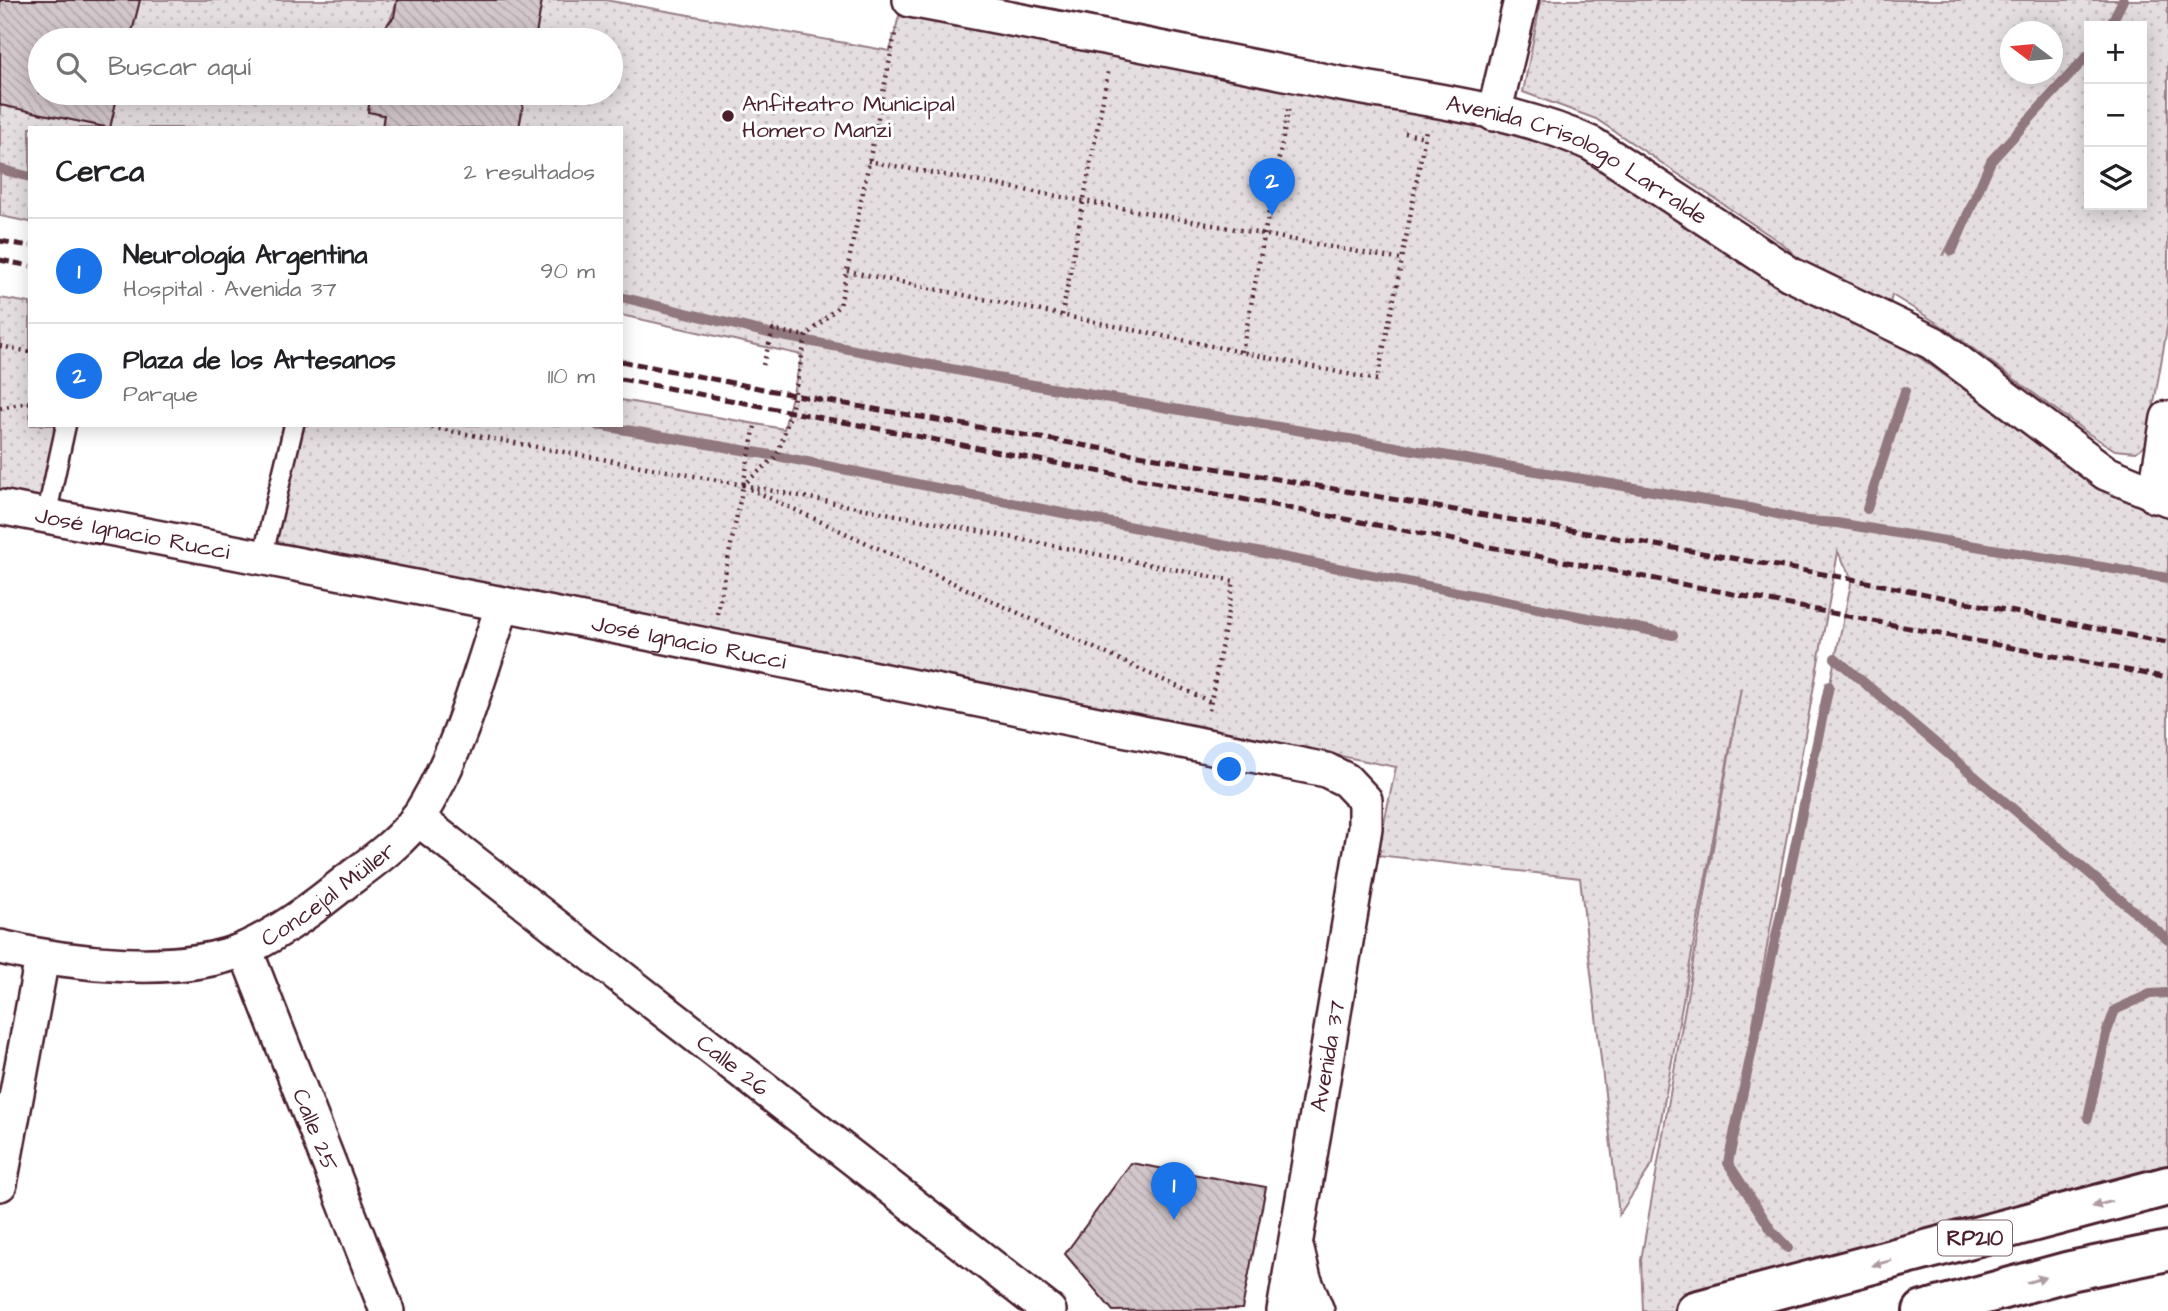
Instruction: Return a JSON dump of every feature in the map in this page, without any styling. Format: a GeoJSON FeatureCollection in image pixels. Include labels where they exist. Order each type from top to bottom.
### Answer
{"type":"FeatureCollection","features":[{"type":"Feature","properties":{"kind":"main road","name":"RP210"},"geometry":{"type":"LineString","coordinates":[[1695,1311],[2168,1186]]}},
{"type":"Feature","properties":{"kind":"main road","name":"RP210"},"geometry":{"type":"LineString","coordinates":[[1923,1311],[1960,1306],[2070,1271],[2168,1251]]}},
{"type":"Feature","properties":{"kind":"street"},"geometry":{"type":"LineString","coordinates":[[1494,114],[1521,0]]}},
{"type":"Feature","properties":{"kind":"street","name":"Avenida Crisologo Larralde"},"geometry":{"type":"LineString","coordinates":[[911,6],[1494,114],[1567,132],[1592,144],[1790,274],[1933,342],[2106,473],[2162,497]]}},
{"type":"Feature","properties":{"kind":"street"},"geometry":{"type":"LineString","coordinates":[[2162,497],[2168,418]]}},
{"type":"Feature","properties":{"kind":"street","name":"José Ignacio Rucci"},"geometry":{"type":"LineString","coordinates":[[0,507],[503,604],[1326,770],[1346,780],[1365,800]]}},
{"type":"Feature","properties":{"kind":"street","name":"Concejal Müller"},"geometry":{"type":"LineString","coordinates":[[0,947],[42,958],[128,965],[198,960],[245,949],[327,897],[378,857],[417,818],[463,723],[503,604]]}},
{"type":"Feature","properties":{"kind":"street","name":"Avenida 37"},"geometry":{"type":"LineString","coordinates":[[1284,1311],[1365,828],[1365,800]]}},
{"type":"Feature","properties":{"kind":"street","name":"Calle 26"},"geometry":{"type":"LineString","coordinates":[[417,818],[1049,1311]]}},
{"type":"Feature","properties":{"kind":"street","name":"Calle 25"},"geometry":{"type":"LineString","coordinates":[[245,949],[387,1311]]}},
{"type":"Feature","properties":{"kind":"street"},"geometry":{"type":"LineString","coordinates":[[0,1184],[42,958]]}},
{"type":"Feature","properties":{"kind":"street"},"geometry":{"type":"LineString","coordinates":[[1295,1243],[1304,1279],[1317,1311]]}},
{"type":"Feature","properties":{"kind":"lane"},"geometry":{"type":"LineString","coordinates":[[46,517],[66,427]]}},
{"type":"Feature","properties":{"kind":"lane"},"geometry":{"type":"LineString","coordinates":[[262,559],[294,427]]}},
{"type":"Feature","properties":{"kind":"path"},"geometry":{"type":"LineString","coordinates":[[743,485],[776,456],[790,412],[806,336],[840,304],[869,161],[911,6]]}},
{"type":"Feature","properties":{"kind":"path"},"geometry":{"type":"LineString","coordinates":[[1062,315],[1110,62]]}},
{"type":"Feature","properties":{"kind":"path"},"geometry":{"type":"LineString","coordinates":[[1241,352],[1291,97]]}},
{"type":"Feature","properties":{"kind":"path"},"geometry":{"type":"LineString","coordinates":[[847,271],[1377,380],[1427,123]]}},
{"type":"Feature","properties":{"kind":"path"},"geometry":{"type":"LineString","coordinates":[[869,161],[1402,260]]}},
{"type":"Feature","properties":{"kind":"path"},"geometry":{"type":"LineString","coordinates":[[763,365],[773,330],[806,336]]}},
{"type":"Feature","properties":{"kind":"path"},"geometry":{"type":"LineString","coordinates":[[0,346],[28,352]]}},
{"type":"Feature","properties":{"kind":"path"},"geometry":{"type":"LineString","coordinates":[[0,408],[28,402]]}},
{"type":"Feature","properties":{"kind":"path"},"geometry":{"type":"LineString","coordinates":[[710,646],[755,426]]}},
{"type":"Feature","properties":{"kind":"path"},"geometry":{"type":"LineString","coordinates":[[429,427],[1234,581],[1208,716]]}},
{"type":"Feature","properties":{"kind":"path"},"geometry":{"type":"LineString","coordinates":[[743,485],[1211,702]]}},
{"type":"Feature","properties":{"kind":"shaded area"},"geometry":{"type":"Polygon","coordinates":[[[140,0],[397,0],[386,28],[133,28],[140,0]]]}},
{"type":"Feature","properties":{"kind":"shaded area"},"geometry":{"type":"Polygon","coordinates":[[[542,0],[605,0],[890,51],[900,12],[1546,133],[1783,282],[1793,253],[1781,243],[1596,119],[1523,92],[1541,0],[2168,0],[2168,323],[2147,444],[2136,452],[2115,450],[2089,434],[1945,328],[1892,295],[1882,336],[1902,345],[1979,400],[2008,416],[2082,474],[2168,507],[2168,1186],[1695,1311],[1643,1311],[1641,1260],[1741,688],[1653,1163],[1619,1215],[1580,878],[1377,855],[1396,767],[266,542],[294,427],[623,427],[623,400],[784,429],[802,355],[623,315],[623,126],[519,126],[523,105],[623,105],[623,28],[537,28],[542,0]],[[1984,175],[1943,256],[1963,226],[1984,175]],[[1838,552],[1735,1131],[1852,579],[1838,552]]]}},
{"type":"Feature","properties":{"kind":"shaded area"},"geometry":{"type":"Polygon","coordinates":[[[0,105],[100,126],[28,126],[28,222],[0,216],[0,105]]]}},
{"type":"Feature","properties":{"kind":"shaded area"},"geometry":{"type":"Polygon","coordinates":[[[115,105],[369,105],[368,112],[384,115],[382,126],[110,126],[115,105]]]}},
{"type":"Feature","properties":{"kind":"shaded area"},"geometry":{"type":"Polygon","coordinates":[[[0,298],[28,303],[28,427],[65,427],[44,499],[0,490],[0,298]]]}},
{"type":"Feature","properties":{"kind":"building"},"geometry":{"type":"Polygon","coordinates":[[[0,0],[140,0],[133,28],[28,28],[28,105],[115,105],[110,126],[0,105],[0,0]]]}},
{"type":"Feature","properties":{"kind":"building"},"geometry":{"type":"Polygon","coordinates":[[[397,0],[542,0],[537,28],[385,28],[394,17],[397,0]]]}},
{"type":"Feature","properties":{"kind":"building"},"geometry":{"type":"Polygon","coordinates":[[[369,105],[523,105],[519,126],[382,126],[384,115],[368,112],[369,105]]]}},
{"type":"Feature","properties":{"kind":"building"},"geometry":{"type":"Polygon","coordinates":[[[1131,1163],[1266,1187],[1242,1309],[1113,1311],[1065,1254],[1131,1163]]]}},
{"type":"Feature","properties":{"kind":"waterway"},"geometry":{"type":"LineString","coordinates":[[2112,21],[2123,0]]}},
{"type":"Feature","properties":{"kind":"waterway"},"geometry":{"type":"LineString","coordinates":[[1952,251],[1991,161],[2084,59]]}},
{"type":"Feature","properties":{"kind":"waterway"},"geometry":{"type":"LineString","coordinates":[[0,169],[28,176]]}},
{"type":"Feature","properties":{"kind":"waterway"},"geometry":{"type":"LineString","coordinates":[[623,297],[772,334],[1028,384],[1746,507],[1807,521],[1837,523],[2168,578]]}},
{"type":"Feature","properties":{"kind":"waterway"},"geometry":{"type":"LineString","coordinates":[[1867,509],[1905,391]]}},
{"type":"Feature","properties":{"kind":"waterway"},"geometry":{"type":"LineString","coordinates":[[609,427],[777,456],[1673,635]]}},
{"type":"Feature","properties":{"kind":"waterway"},"geometry":{"type":"LineString","coordinates":[[1835,658],[2168,940]]}},
{"type":"Feature","properties":{"kind":"waterway"},"geometry":{"type":"LineString","coordinates":[[1788,1248],[1772,1231],[1728,1163],[1829,686]]}},
{"type":"Feature","properties":{"kind":"waterway"},"geometry":{"type":"LineString","coordinates":[[2088,1118],[2106,1034],[2115,1010],[2150,994],[2168,993]]}},
{"type":"Feature","properties":{"kind":"railway"},"geometry":{"type":"LineString","coordinates":[[0,241],[28,246]]}},
{"type":"Feature","properties":{"kind":"railway"},"geometry":{"type":"LineString","coordinates":[[0,260],[28,266]]}},
{"type":"Feature","properties":{"kind":"railway"},"geometry":{"type":"LineString","coordinates":[[623,361],[794,395],[1852,579],[2168,643]]}},
{"type":"Feature","properties":{"kind":"railway"},"geometry":{"type":"LineString","coordinates":[[623,379],[2168,678]]}},
{"type":"Feature","properties":{"kind":"place","name":"Anfiteatro Municipal Homero Manzi"},"geometry":{"type":"Point","coordinates":[728,116]}},
{"type":"Feature","properties":{"kind":"place","name":"Plaza de los Artesanos"},"geometry":{"type":"Point","coordinates":[1272,216]}},
{"type":"Feature","properties":{"kind":"place","name":"Neurología Argentina"},"geometry":{"type":"Point","coordinates":[1174,1220]}}]}
